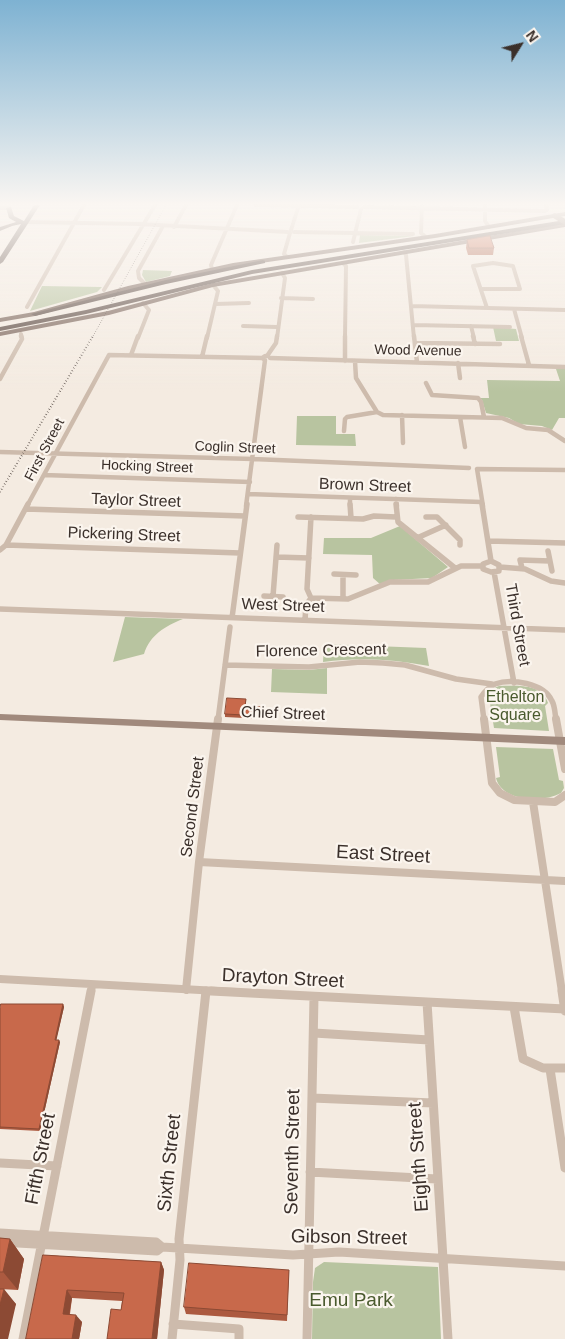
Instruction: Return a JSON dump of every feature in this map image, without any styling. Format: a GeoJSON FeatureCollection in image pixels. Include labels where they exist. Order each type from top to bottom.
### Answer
{"type":"FeatureCollection","features":[{"type":"Feature","properties":{"kind":"highway"},"geometry":{"type":"LineString","coordinates":[[35,314],[233,267]]}},
{"type":"Feature","properties":{"kind":"highway"},"geometry":{"type":"LineString","coordinates":[[0,325],[64,313],[229,272],[256,267]]}},
{"type":"Feature","properties":{"kind":"highway"},"geometry":{"type":"LineString","coordinates":[[0,329],[86,312],[252,272],[281,267]]}},
{"type":"Feature","properties":{"kind":"highway"},"geometry":{"type":"LineString","coordinates":[[213,284],[299,267]]}},
{"type":"Feature","properties":{"kind":"main road"},"geometry":{"type":"LineString","coordinates":[[0,320],[35,314],[145,284],[221,267]]}},
{"type":"Feature","properties":{"kind":"main road"},"geometry":{"type":"LineString","coordinates":[[0,336],[20,334],[213,284],[316,267]]}},
{"type":"Feature","properties":{"kind":"main road"},"geometry":{"type":"LineString","coordinates":[[0,336],[63,323]]}},
{"type":"Feature","properties":{"kind":"street"},"geometry":{"type":"LineString","coordinates":[[27,307],[49,267]]}},
{"type":"Feature","properties":{"kind":"street"},"geometry":{"type":"LineString","coordinates":[[104,290],[118,267]]}},
{"type":"Feature","properties":{"kind":"street"},"geometry":{"type":"LineString","coordinates":[[140,267],[138,271],[139,278],[145,284]]}},
{"type":"Feature","properties":{"kind":"street"},"geometry":{"type":"LineString","coordinates":[[345,360],[346,267]]}},
{"type":"Feature","properties":{"kind":"street"},"geometry":{"type":"LineString","coordinates":[[406,267],[418,362]]}},
{"type":"Feature","properties":{"kind":"street"},"geometry":{"type":"LineString","coordinates":[[474,267],[487,308]]}},
{"type":"Feature","properties":{"kind":"street"},"geometry":{"type":"LineString","coordinates":[[481,289],[521,288],[512,267]]}},
{"type":"Feature","properties":{"kind":"street"},"geometry":{"type":"LineString","coordinates":[[232,618],[266,358],[276,343],[276,327],[285,278],[282,273]]}},
{"type":"Feature","properties":{"kind":"street"},"geometry":{"type":"LineString","coordinates":[[202,357],[218,291],[213,284]]}},
{"type":"Feature","properties":{"kind":"street"},"geometry":{"type":"LineString","coordinates":[[281,298],[313,299]]}},
{"type":"Feature","properties":{"kind":"street"},"geometry":{"type":"LineString","coordinates":[[131,355],[148,313],[147,307],[143,303]]}},
{"type":"Feature","properties":{"kind":"street"},"geometry":{"type":"LineString","coordinates":[[215,304],[249,303]]}},
{"type":"Feature","properties":{"kind":"street"},"geometry":{"type":"LineString","coordinates":[[412,306],[565,310]]}},
{"type":"Feature","properties":{"kind":"street"},"geometry":{"type":"LineString","coordinates":[[514,309],[529,365]]}},
{"type":"Feature","properties":{"kind":"street"},"geometry":{"type":"LineString","coordinates":[[414,325],[510,327]]}},
{"type":"Feature","properties":{"kind":"street"},"geometry":{"type":"LineString","coordinates":[[243,326],[276,327]]}},
{"type":"Feature","properties":{"kind":"street"},"geometry":{"type":"LineString","coordinates":[[471,326],[475,344]]}},
{"type":"Feature","properties":{"kind":"street"},"geometry":{"type":"LineString","coordinates":[[0,378],[22,340],[20,334]]}},
{"type":"Feature","properties":{"kind":"street"},"geometry":{"type":"LineString","coordinates":[[416,343],[500,344]]}},
{"type":"Feature","properties":{"kind":"street","name":"Wood Avenue"},"geometry":{"type":"LineString","coordinates":[[106,357],[114,354],[565,367]]}},
{"type":"Feature","properties":{"kind":"street","name":"First Street"},"geometry":{"type":"LineString","coordinates":[[0,550],[6,545],[106,357]]}},
{"type":"Feature","properties":{"kind":"street"},"geometry":{"type":"LineString","coordinates":[[355,361],[356,378],[377,412],[383,415],[502,418],[526,428],[544,429],[565,441]]}},
{"type":"Feature","properties":{"kind":"street"},"geometry":{"type":"LineString","coordinates":[[458,363],[460,378]]}},
{"type":"Feature","properties":{"kind":"street"},"geometry":{"type":"LineString","coordinates":[[426,383],[432,395],[478,398],[481,402],[484,417]]}},
{"type":"Feature","properties":{"kind":"street"},"geometry":{"type":"LineString","coordinates":[[344,431],[345,419],[347,417],[377,412]]}},
{"type":"Feature","properties":{"kind":"street"},"geometry":{"type":"LineString","coordinates":[[402,416],[404,444]]}},
{"type":"Feature","properties":{"kind":"street"},"geometry":{"type":"LineString","coordinates":[[460,417],[465,448]]}},
{"type":"Feature","properties":{"kind":"street","name":"Coglin Street"},"geometry":{"type":"LineString","coordinates":[[0,452],[469,468]]}},
{"type":"Feature","properties":{"kind":"street"},"geometry":{"type":"LineString","coordinates":[[490,562],[477,469],[565,470]]}},
{"type":"Feature","properties":{"kind":"street","name":"Hocking Street"},"geometry":{"type":"LineString","coordinates":[[44,475],[250,482]]}},
{"type":"Feature","properties":{"kind":"street","name":"Brown Street"},"geometry":{"type":"LineString","coordinates":[[248,494],[481,502]]}},
{"type":"Feature","properties":{"kind":"street"},"geometry":{"type":"LineString","coordinates":[[350,498],[351,518]]}},
{"type":"Feature","properties":{"kind":"street"},"geometry":{"type":"LineString","coordinates":[[396,499],[396,517],[398,522],[455,568]]}},
{"type":"Feature","properties":{"kind":"street","name":"Taylor Street"},"geometry":{"type":"LineString","coordinates":[[26,508],[245,516]]}},
{"type":"Feature","properties":{"kind":"street"},"geometry":{"type":"LineString","coordinates":[[298,516],[311,518],[396,517]]}},
{"type":"Feature","properties":{"kind":"street"},"geometry":{"type":"LineString","coordinates":[[426,517],[437,517],[460,540],[460,545]]}},
{"type":"Feature","properties":{"kind":"street"},"geometry":{"type":"LineString","coordinates":[[311,518],[307,589],[311,598]]}},
{"type":"Feature","properties":{"kind":"street"},"geometry":{"type":"LineString","coordinates":[[417,538],[446,525]]}},
{"type":"Feature","properties":{"kind":"street"},"geometry":{"type":"LineString","coordinates":[[488,541],[565,543]]}},
{"type":"Feature","properties":{"kind":"street","name":"Pickering Street"},"geometry":{"type":"LineString","coordinates":[[6,545],[240,553]]}},
{"type":"Feature","properties":{"kind":"street"},"geometry":{"type":"LineString","coordinates":[[273,596],[277,545]]}},
{"type":"Feature","properties":{"kind":"street"},"geometry":{"type":"LineString","coordinates":[[548,551],[552,571]]}},
{"type":"Feature","properties":{"kind":"street"},"geometry":{"type":"LineString","coordinates":[[276,557],[309,558]]}},
{"type":"Feature","properties":{"kind":"street"},"geometry":{"type":"LineString","coordinates":[[522,568],[520,560],[550,561]]}},
{"type":"Feature","properties":{"kind":"street"},"geometry":{"type":"LineString","coordinates":[[311,598],[356,598],[390,582],[428,582],[461,566],[482,566],[484,563],[490,562],[498,564],[500,568]]}},
{"type":"Feature","properties":{"kind":"street"},"geometry":{"type":"LineString","coordinates":[[482,566],[486,571],[494,572],[499,571],[500,568],[522,568],[551,581],[565,583]]}},
{"type":"Feature","properties":{"kind":"street","name":"Third Street"},"geometry":{"type":"LineString","coordinates":[[494,572],[514,683]]}},
{"type":"Feature","properties":{"kind":"street"},"geometry":{"type":"LineString","coordinates":[[334,574],[356,575]]}},
{"type":"Feature","properties":{"kind":"street"},"geometry":{"type":"LineString","coordinates":[[343,599],[344,575]]}},
{"type":"Feature","properties":{"kind":"street"},"geometry":{"type":"LineString","coordinates":[[264,596],[283,597]]}},
{"type":"Feature","properties":{"kind":"street"},"geometry":{"type":"LineString","coordinates":[[305,620],[306,605],[311,598]]}},
{"type":"Feature","properties":{"kind":"street","name":"West Street"},"geometry":{"type":"LineString","coordinates":[[0,609],[565,630]]}},
{"type":"Feature","properties":{"kind":"street","name":"Second Street"},"geometry":{"type":"LineString","coordinates":[[186,990],[199,862],[230,627]]}},
{"type":"Feature","properties":{"kind":"street","name":"Florence Crescent"},"geometry":{"type":"LineString","coordinates":[[225,666],[309,668],[360,662],[383,662],[405,665],[456,679],[492,684],[531,684],[548,694],[552,700],[562,740],[565,769]]}},
{"type":"Feature","properties":{"kind":"street"},"geometry":{"type":"LineString","coordinates":[[475,681],[483,692]]}},
{"type":"Feature","properties":{"kind":"street"},"geometry":{"type":"LineString","coordinates":[[492,684],[481,696],[492,783],[500,794],[514,800],[555,802],[565,795]]}},
{"type":"Feature","properties":{"kind":"street","name":"Chief Street"},"geometry":{"type":"LineString","coordinates":[[0,718],[562,740]]}},
{"type":"Feature","properties":{"kind":"street"},"geometry":{"type":"LineString","coordinates":[[532,802],[565,1009]]}},
{"type":"Feature","properties":{"kind":"street","name":"East Street"},"geometry":{"type":"LineString","coordinates":[[199,862],[565,881]]}},
{"type":"Feature","properties":{"kind":"street","name":"Drayton Street"},"geometry":{"type":"LineString","coordinates":[[0,979],[565,1009]]}},
{"type":"Feature","properties":{"kind":"street","name":"Fifth Street"},"geometry":{"type":"LineString","coordinates":[[23,1339],[92,984]]}},
{"type":"Feature","properties":{"kind":"street","name":"Sixth Street"},"geometry":{"type":"LineString","coordinates":[[172,1339],[180,1248],[179,1239],[206,991]]}},
{"type":"Feature","properties":{"kind":"street","name":"Seventh Street"},"geometry":{"type":"LineString","coordinates":[[307,1339],[314,997]]}},
{"type":"Feature","properties":{"kind":"street","name":"Eighth Street"},"geometry":{"type":"LineString","coordinates":[[427,1002],[448,1339]]}},
{"type":"Feature","properties":{"kind":"street"},"geometry":{"type":"LineString","coordinates":[[514,1007],[523,1059],[531,1065],[550,1069],[565,1068]]}},
{"type":"Feature","properties":{"kind":"street"},"geometry":{"type":"LineString","coordinates":[[314,1033],[429,1040]]}},
{"type":"Feature","properties":{"kind":"street"},"geometry":{"type":"LineString","coordinates":[[550,1069],[565,1168]]}},
{"type":"Feature","properties":{"kind":"street"},"geometry":{"type":"LineString","coordinates":[[312,1098],[433,1103]]}},
{"type":"Feature","properties":{"kind":"street"},"geometry":{"type":"LineString","coordinates":[[0,1163],[57,1166]]}},
{"type":"Feature","properties":{"kind":"street"},"geometry":{"type":"LineString","coordinates":[[310,1172],[438,1179]]}},
{"type":"Feature","properties":{"kind":"street","name":"Gibson Street"},"geometry":{"type":"LineString","coordinates":[[0,1233],[43,1240],[157,1251],[162,1247],[309,1255],[338,1252],[565,1266]]}},
{"type":"Feature","properties":{"kind":"street","name":"Gibson Street"},"geometry":{"type":"LineString","coordinates":[[0,1242],[43,1240]]}},
{"type":"Feature","properties":{"kind":"street"},"geometry":{"type":"LineString","coordinates":[[174,1324],[240,1329],[239,1339]]}},
{"type":"Feature","properties":{"kind":"green space"},"geometry":{"type":"Polygon","coordinates":[[[143,270],[172,271],[170,276],[146,282],[142,275],[143,270]]]}},
{"type":"Feature","properties":{"kind":"green space"},"geometry":{"type":"Polygon","coordinates":[[[42,286],[102,287],[97,292],[30,311],[42,286]]]}},
{"type":"Feature","properties":{"kind":"green space"},"geometry":{"type":"Polygon","coordinates":[[[493,327],[516,329],[519,341],[496,341],[493,327]]]}},
{"type":"Feature","properties":{"kind":"green space"},"geometry":{"type":"Polygon","coordinates":[[[556,369],[565,369],[565,418],[559,418],[552,430],[542,426],[519,424],[509,418],[486,413],[480,398],[489,398],[487,380],[560,381],[556,369]]]}},
{"type":"Feature","properties":{"kind":"green space"},"geometry":{"type":"Polygon","coordinates":[[[297,416],[336,416],[336,434],[355,434],[356,446],[296,445],[297,416]]]}},
{"type":"Feature","properties":{"kind":"green space"},"geometry":{"type":"Polygon","coordinates":[[[400,526],[448,567],[432,578],[393,580],[381,585],[373,578],[372,555],[323,554],[324,538],[371,538],[400,526]]]}},
{"type":"Feature","properties":{"kind":"green space"},"geometry":{"type":"Polygon","coordinates":[[[125,617],[183,619],[154,636],[144,654],[113,662],[125,617]]]}},
{"type":"Feature","properties":{"kind":"green space"},"geometry":{"type":"Polygon","coordinates":[[[324,644],[426,648],[429,666],[376,660],[323,662],[324,644]]]}},
{"type":"Feature","properties":{"kind":"green space"},"geometry":{"type":"Polygon","coordinates":[[[327,668],[327,694],[271,692],[272,669],[309,670],[327,668]]]}},
{"type":"Feature","properties":{"kind":"green space","name":"Ethelton Square"},"geometry":{"type":"Polygon","coordinates":[[[499,686],[528,687],[540,692],[548,703],[545,706],[549,731],[494,728],[490,703],[486,701],[485,697],[489,690],[499,686]]]}},
{"type":"Feature","properties":{"kind":"green space","name":"Ethelton Square"},"geometry":{"type":"Polygon","coordinates":[[[496,747],[553,749],[559,780],[563,781],[564,788],[561,793],[534,799],[514,796],[506,792],[496,778],[500,777],[496,747]]]}},
{"type":"Feature","properties":{"kind":"green space","name":"Emu Park"},"geometry":{"type":"Polygon","coordinates":[[[324,1262],[438,1267],[441,1339],[312,1339],[315,1268],[324,1262]]]}},
{"type":"Feature","properties":{"kind":"building"},"geometry":{"type":"Polygon","coordinates":[[[227,698],[246,699],[245,706],[263,707],[262,716],[225,714],[227,698]]]}},
{"type":"Feature","properties":{"kind":"building"},"geometry":{"type":"Polygon","coordinates":[[[1,1004],[63,1004],[55,1040],[59,1040],[39,1129],[0,1127],[1,1004]]]}},
{"type":"Feature","properties":{"kind":"building"},"geometry":{"type":"Polygon","coordinates":[[[0,1238],[10,1239],[3,1272],[0,1272],[0,1238]]]}},
{"type":"Feature","properties":{"kind":"building"},"geometry":{"type":"Polygon","coordinates":[[[43,1255],[161,1262],[152,1339],[107,1339],[111,1309],[121,1310],[124,1293],[67,1290],[63,1314],[76,1315],[72,1339],[26,1339],[43,1255]]]}},
{"type":"Feature","properties":{"kind":"building"},"geometry":{"type":"Polygon","coordinates":[[[189,1263],[289,1270],[287,1315],[184,1307],[189,1263]]]}},
{"type":"Feature","properties":{"kind":"building"},"geometry":{"type":"Polygon","coordinates":[[[0,1289],[4,1289],[0,1305],[0,1289]]]}},
{"type":"Feature","properties":{"kind":"railway"},"geometry":{"type":"LineString","coordinates":[[92,338],[131,267]]}},
{"type":"Feature","properties":{"kind":"railway"},"geometry":{"type":"LineString","coordinates":[[0,492],[93,336]]}}]}
